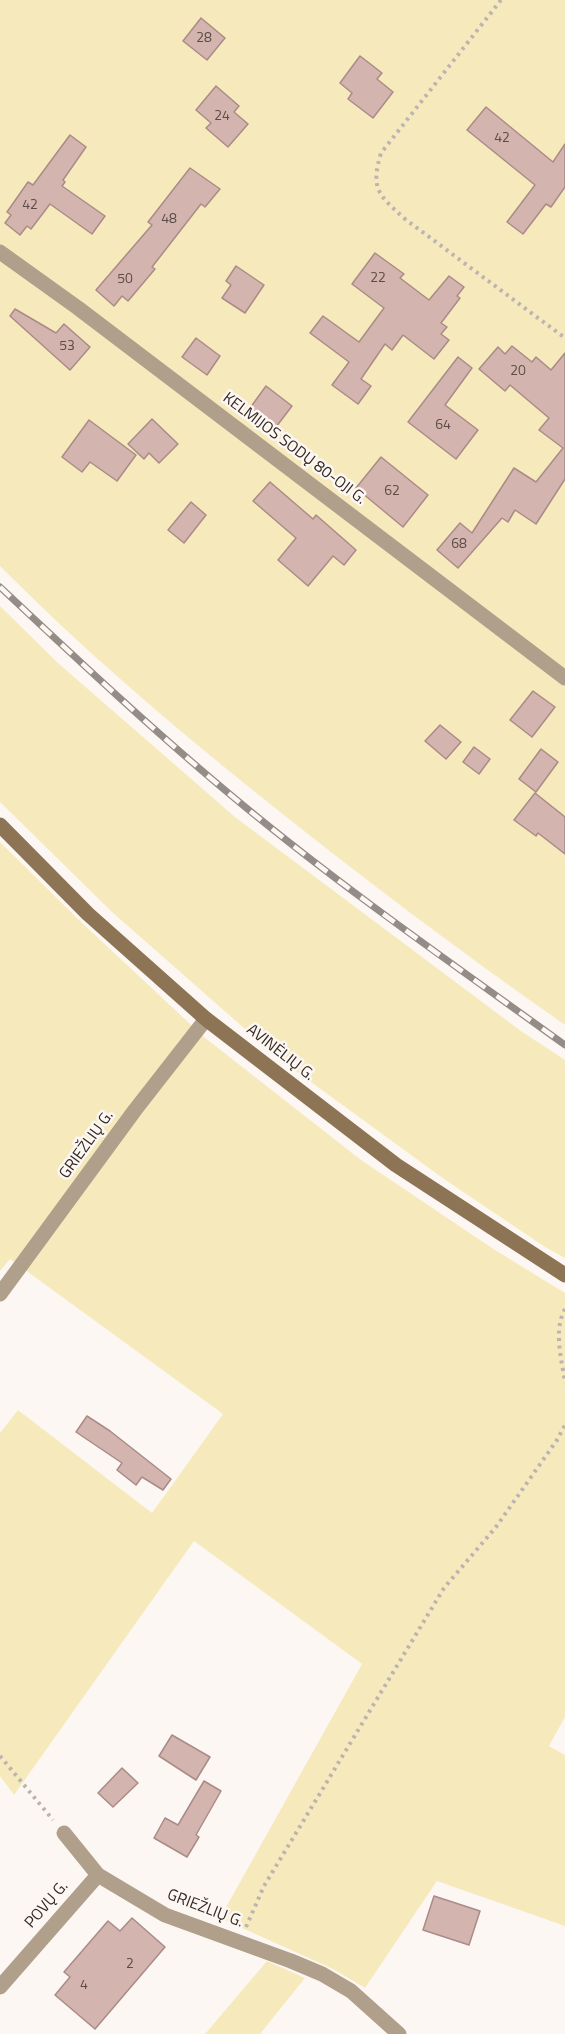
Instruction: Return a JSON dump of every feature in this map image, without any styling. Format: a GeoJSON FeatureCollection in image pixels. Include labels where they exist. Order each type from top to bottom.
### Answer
{"type":"FeatureCollection","features":[{"type":"Feature","properties":{"kind":"main road","name":"AVINĖLIŲ G."},"geometry":{"type":"LineString","coordinates":[[0,825],[88,914],[206,1019],[396,1165],[565,1275]]}},
{"type":"Feature","properties":{"kind":"street","name":"KELMIJOS SODŲ 80-OJI G."},"geometry":{"type":"LineString","coordinates":[[0,252],[87,315],[565,678]]}},
{"type":"Feature","properties":{"kind":"street","name":"GRIEŽLIŲ G."},"geometry":{"type":"LineString","coordinates":[[0,1294],[135,1110],[206,1019]]}},
{"type":"Feature","properties":{"kind":"street","name":"GRIEŽLIŲ G."},"geometry":{"type":"LineString","coordinates":[[64,1833],[98,1875],[165,1915],[291,1961],[341,1985],[351,1991],[399,2034]]}},
{"type":"Feature","properties":{"kind":"street","name":"POVŲ G."},"geometry":{"type":"LineString","coordinates":[[0,1987],[98,1875]]}},
{"type":"Feature","properties":{"kind":"path"},"geometry":{"type":"LineString","coordinates":[[501,0],[381,153],[376,185],[383,198],[405,219],[565,338]]}},
{"type":"Feature","properties":{"kind":"path"},"geometry":{"type":"LineString","coordinates":[[565,1309],[560,1318],[559,1334],[565,1383]]}},
{"type":"Feature","properties":{"kind":"path"},"geometry":{"type":"LineString","coordinates":[[240,1942],[264,1886],[444,1588],[496,1527],[565,1425]]}},
{"type":"Feature","properties":{"kind":"path"},"geometry":{"type":"LineString","coordinates":[[0,1756],[64,1833]]}},
{"type":"Feature","properties":{"kind":"shaded area"},"geometry":{"type":"Polygon","coordinates":[[[0,0],[565,0],[565,1025],[408,911],[255,792],[124,683],[0,566],[0,0]]]}},
{"type":"Feature","properties":{"kind":"shaded area"},"geometry":{"type":"Polygon","coordinates":[[[0,606],[58,663],[235,817],[521,1031],[565,1060],[565,1258],[444,1179],[278,1058],[112,912],[0,802],[0,606]]]}},
{"type":"Feature","properties":{"kind":"shaded area"},"geometry":{"type":"Polygon","coordinates":[[[0,842],[204,1037],[361,1160],[495,1250],[565,1293],[565,1717],[549,1746],[565,1755],[565,1926],[437,1881],[365,1988],[333,1969],[220,1918],[362,1664],[194,1541],[14,1795],[0,1776],[0,1433],[18,1410],[152,1513],[223,1414],[10,1259],[0,1271],[0,842]]]}},
{"type":"Feature","properties":{"kind":"shaded area"},"geometry":{"type":"Polygon","coordinates":[[[267,1961],[305,1978],[260,2034],[205,2034],[267,1961]]]}},
{"type":"Feature","properties":{"kind":"building"},"geometry":{"type":"Polygon","coordinates":[[[201,18],[225,38],[207,60],[183,41],[201,18]]]}},
{"type":"Feature","properties":{"kind":"building"},"geometry":{"type":"Polygon","coordinates":[[[360,56],[382,73],[377,79],[393,92],[373,118],[348,99],[352,93],[340,83],[360,56]]]}},
{"type":"Feature","properties":{"kind":"building"},"geometry":{"type":"Polygon","coordinates":[[[216,86],[239,106],[234,112],[248,124],[228,147],[206,128],[211,123],[196,110],[216,86]]]}},
{"type":"Feature","properties":{"kind":"building"},"geometry":{"type":"Polygon","coordinates":[[[486,107],[553,162],[565,144],[565,187],[551,207],[546,204],[523,234],[507,222],[535,185],[467,130],[486,107]]]}},
{"type":"Feature","properties":{"kind":"building"},"geometry":{"type":"Polygon","coordinates":[[[70,135],[86,147],[63,180],[65,182],[62,186],[105,216],[92,234],[50,204],[31,229],[27,226],[20,235],[5,223],[11,215],[7,212],[28,182],[33,185],[70,135]]]}},
{"type":"Feature","properties":{"kind":"building"},"geometry":{"type":"Polygon","coordinates":[[[190,168],[220,189],[205,207],[201,204],[152,267],[155,269],[128,301],[122,296],[114,306],[96,290],[152,225],[148,222],[190,168]]]}},
{"type":"Feature","properties":{"kind":"building"},"geometry":{"type":"Polygon","coordinates":[[[375,253],[404,274],[400,278],[429,300],[449,276],[464,287],[457,296],[460,298],[441,323],[447,327],[441,334],[449,340],[434,359],[403,335],[392,350],[385,344],[361,379],[371,386],[358,404],[332,385],[349,362],[310,333],[323,316],[359,342],[384,308],[352,284],[375,253]]]}},
{"type":"Feature","properties":{"kind":"building"},"geometry":{"type":"Polygon","coordinates":[[[236,266],[264,285],[245,313],[222,298],[231,285],[226,281],[236,266]]]}},
{"type":"Feature","properties":{"kind":"building"},"geometry":{"type":"Polygon","coordinates":[[[15,309],[56,333],[64,324],[90,347],[70,370],[10,316],[15,309]]]}},
{"type":"Feature","properties":{"kind":"building"},"geometry":{"type":"Polygon","coordinates":[[[196,338],[220,356],[207,375],[182,357],[196,338]]]}},
{"type":"Feature","properties":{"kind":"building"},"geometry":{"type":"Polygon","coordinates":[[[512,346],[532,362],[536,357],[551,370],[565,353],[565,479],[536,524],[515,510],[508,522],[502,518],[458,568],[437,550],[460,523],[472,533],[514,468],[536,482],[563,448],[539,430],[549,418],[510,385],[505,391],[479,369],[498,347],[505,354],[512,346]]]}},
{"type":"Feature","properties":{"kind":"building"},"geometry":{"type":"Polygon","coordinates":[[[458,357],[472,368],[445,405],[478,430],[456,459],[408,422],[458,357]]]}},
{"type":"Feature","properties":{"kind":"building"},"geometry":{"type":"Polygon","coordinates":[[[266,386],[292,406],[276,427],[250,408],[266,386]]]}},
{"type":"Feature","properties":{"kind":"building"},"geometry":{"type":"Polygon","coordinates":[[[152,419],[178,444],[159,463],[149,453],[144,459],[128,444],[152,419]]]}},
{"type":"Feature","properties":{"kind":"building"},"geometry":{"type":"Polygon","coordinates":[[[89,420],[136,455],[117,481],[90,462],[82,472],[62,457],[89,420]]]}},
{"type":"Feature","properties":{"kind":"building"},"geometry":{"type":"Polygon","coordinates":[[[381,457],[428,495],[403,527],[356,488],[381,457]]]}},
{"type":"Feature","properties":{"kind":"building"},"geometry":{"type":"Polygon","coordinates":[[[270,482],[313,519],[316,515],[356,550],[344,565],[333,556],[308,586],[278,560],[296,538],[253,501],[270,482]]]}},
{"type":"Feature","properties":{"kind":"building"},"geometry":{"type":"Polygon","coordinates":[[[191,502],[206,515],[184,543],[168,530],[191,502]]]}},
{"type":"Feature","properties":{"kind":"building"},"geometry":{"type":"Polygon","coordinates":[[[533,691],[555,707],[532,737],[510,720],[533,691]]]}},
{"type":"Feature","properties":{"kind":"building"},"geometry":{"type":"Polygon","coordinates":[[[440,725],[461,742],[446,759],[425,741],[440,725]]]}},
{"type":"Feature","properties":{"kind":"building"},"geometry":{"type":"Polygon","coordinates":[[[474,747],[490,759],[479,774],[463,762],[474,747]]]}},
{"type":"Feature","properties":{"kind":"building"},"geometry":{"type":"Polygon","coordinates":[[[541,749],[558,762],[536,792],[519,779],[541,749]]]}},
{"type":"Feature","properties":{"kind":"building"},"geometry":{"type":"Polygon","coordinates":[[[535,793],[565,817],[565,854],[538,833],[536,836],[514,820],[535,793]]]}},
{"type":"Feature","properties":{"kind":"building"},"geometry":{"type":"Polygon","coordinates":[[[87,1416],[110,1431],[171,1479],[163,1490],[142,1477],[136,1485],[117,1470],[122,1463],[76,1432],[87,1416]]]}},
{"type":"Feature","properties":{"kind":"building"},"geometry":{"type":"Polygon","coordinates":[[[172,1735],[210,1757],[196,1780],[159,1756],[172,1735]]]}},
{"type":"Feature","properties":{"kind":"building"},"geometry":{"type":"Polygon","coordinates":[[[122,1768],[138,1783],[113,1807],[98,1793],[122,1768]]]}},
{"type":"Feature","properties":{"kind":"building"},"geometry":{"type":"Polygon","coordinates":[[[204,1781],[221,1791],[196,1835],[199,1837],[187,1857],[154,1838],[165,1818],[178,1825],[204,1781]]]}},
{"type":"Feature","properties":{"kind":"building"},"geometry":{"type":"Polygon","coordinates":[[[434,1896],[480,1911],[469,1945],[423,1930],[434,1896]]]}},
{"type":"Feature","properties":{"kind":"building"},"geometry":{"type":"Polygon","coordinates":[[[132,1918],[165,1947],[95,2029],[55,1995],[70,1977],[64,1972],[108,1921],[120,1931],[132,1918]]]}},
{"type":"Feature","properties":{"kind":"railway"},"geometry":{"type":"LineString","coordinates":[[0,587],[151,726],[244,806],[362,898],[565,1045]]}}]}
